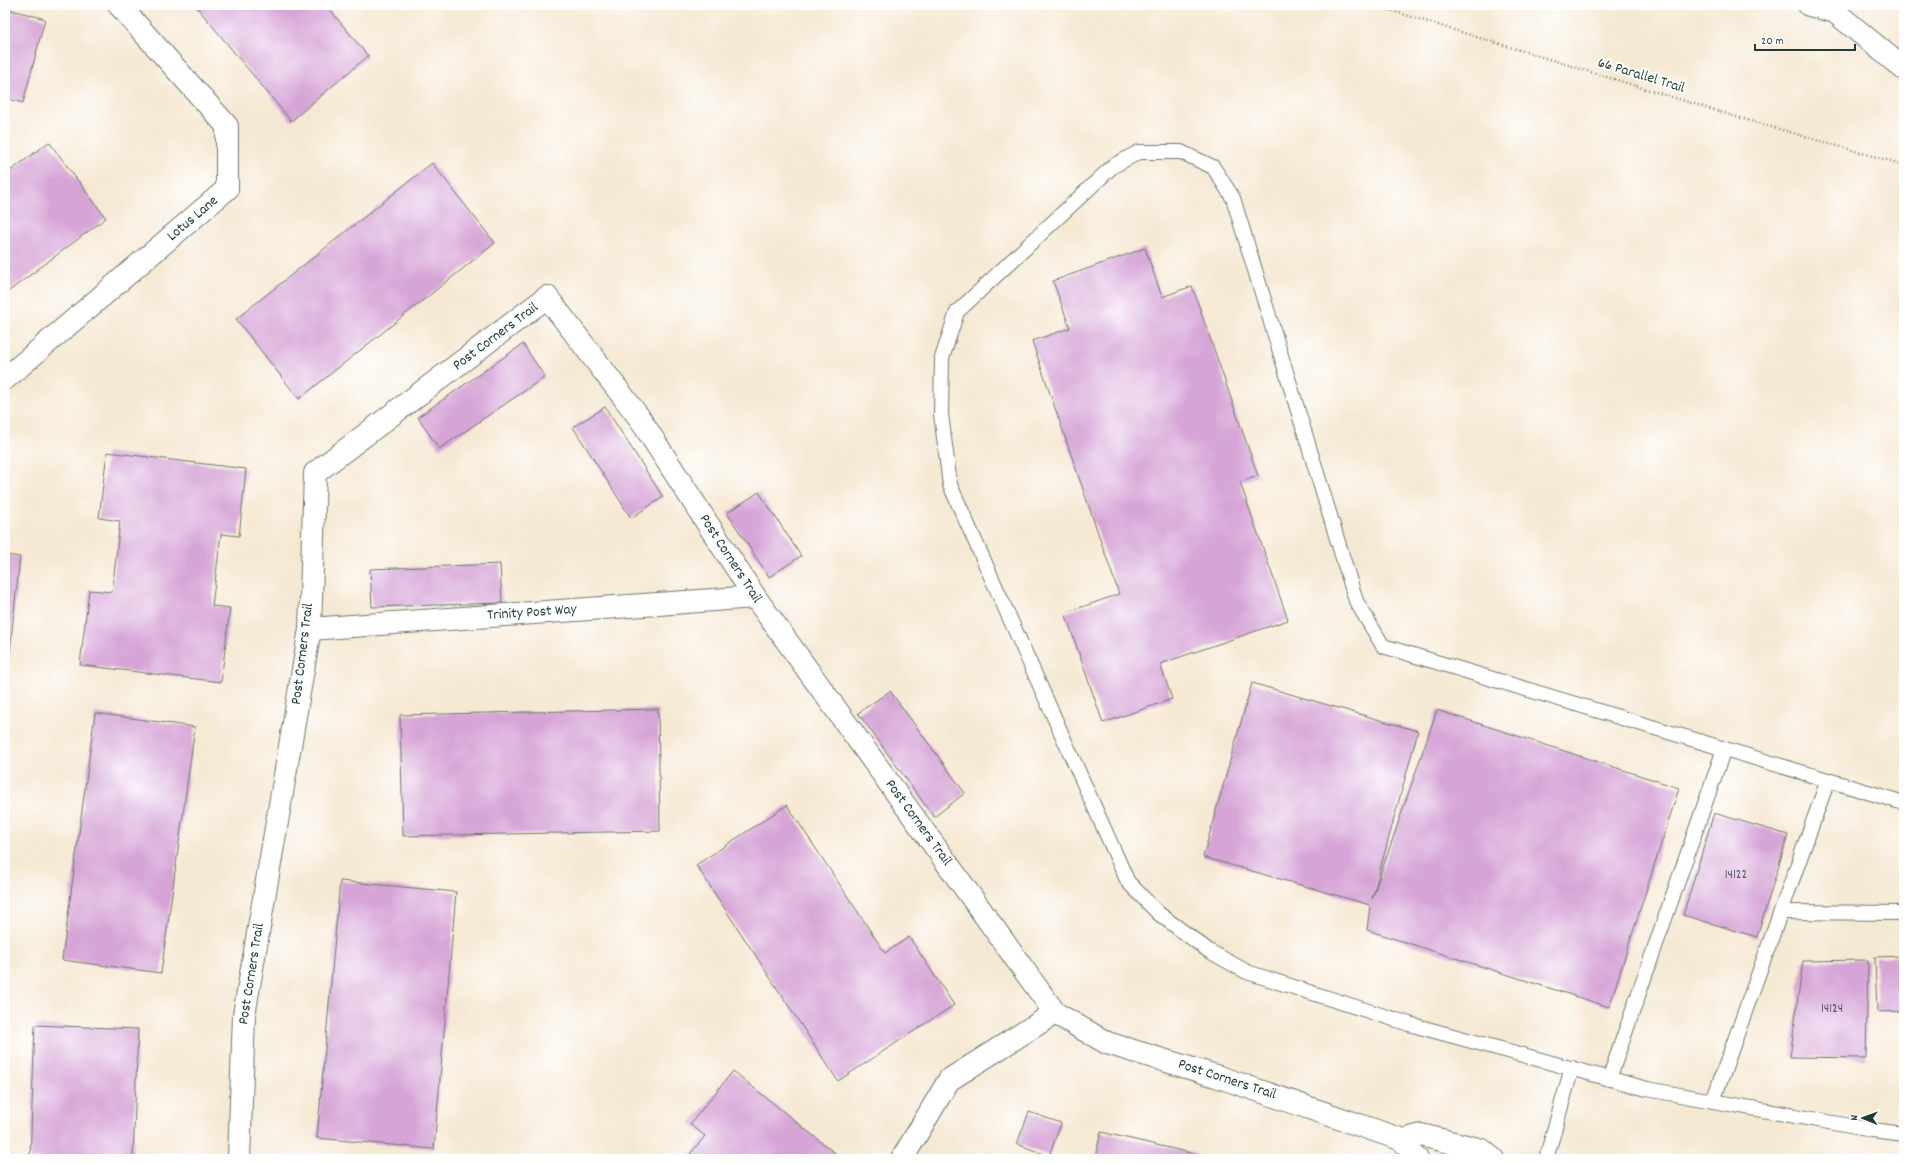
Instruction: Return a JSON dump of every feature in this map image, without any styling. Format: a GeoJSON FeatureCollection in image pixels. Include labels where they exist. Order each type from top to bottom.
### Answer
{"type":"FeatureCollection","features":[{"type":"Feature","properties":{"kind":"main road","name":"Lotus Lane"},"geometry":{"type":"LineString","coordinates":[[5,379],[227,189],[227,126],[119,5]]}},
{"type":"Feature","properties":{"kind":"main road"},"geometry":{"type":"LineString","coordinates":[[1808,5],[1835,12],[1904,69]]}},
{"type":"Feature","properties":{"kind":"main road","name":"Post Corners Trail"},"geometry":{"type":"LineString","coordinates":[[240,1159],[244,1015],[310,630],[315,473],[548,298],[638,416],[755,597],[1055,1012],[1107,1042],[1216,1076],[1402,1150]]}},
{"type":"Feature","properties":{"kind":"main road","name":"Trinity Post Way"},"geometry":{"type":"LineString","coordinates":[[310,630],[755,597]]}},
{"type":"Feature","properties":{"kind":"main road"},"geometry":{"type":"LineString","coordinates":[[902,1159],[949,1080],[1055,1012]]}},
{"type":"Feature","properties":{"kind":"main road"},"geometry":{"type":"LineString","coordinates":[[1417,1159],[1402,1150],[1421,1135],[1482,1150],[1493,1159]]}},
{"type":"Feature","properties":{"kind":"lane"},"geometry":{"type":"LineString","coordinates":[[1904,804],[1383,646],[1356,601],[1233,198],[1213,167],[1180,152],[1139,152],[1113,166],[957,312],[942,358],[941,414],[950,484],[1128,882],[1158,913],[1209,951],[1247,972],[1409,1024],[1647,1089],[1872,1130],[1904,1134]]}},
{"type":"Feature","properties":{"kind":"lane"},"geometry":{"type":"LineString","coordinates":[[1609,1079],[1724,749]]}},
{"type":"Feature","properties":{"kind":"lane"},"geometry":{"type":"LineString","coordinates":[[1713,1101],[1828,780]]}},
{"type":"Feature","properties":{"kind":"lane"},"geometry":{"type":"LineString","coordinates":[[1781,912],[1904,913]]}},
{"type":"Feature","properties":{"kind":"lane"},"geometry":{"type":"LineString","coordinates":[[1546,1159],[1572,1068]]}},
{"type":"Feature","properties":{"kind":"path","name":"66 Parallel Trail"},"geometry":{"type":"LineString","coordinates":[[1373,5],[1737,117],[1904,164]]}},
{"type":"Feature","properties":{"kind":"building"},"geometry":{"type":"Polygon","coordinates":[[[195,5],[326,5],[368,56],[291,121],[195,5]]]}},
{"type":"Feature","properties":{"kind":"building"},"geometry":{"type":"Polygon","coordinates":[[[5,8],[45,19],[23,103],[5,98],[5,8]]]}},
{"type":"Feature","properties":{"kind":"building"},"geometry":{"type":"Polygon","coordinates":[[[49,142],[106,218],[5,294],[5,175],[49,142]]]}},
{"type":"Feature","properties":{"kind":"building"},"geometry":{"type":"Polygon","coordinates":[[[432,163],[495,243],[299,399],[236,319],[432,163]]]}},
{"type":"Feature","properties":{"kind":"building"},"geometry":{"type":"Polygon","coordinates":[[[1145,248],[1162,297],[1192,286],[1258,476],[1240,482],[1288,620],[1160,664],[1172,699],[1103,723],[1065,613],[1119,594],[1032,341],[1070,328],[1053,281],[1145,248]]]}},
{"type":"Feature","properties":{"kind":"building"},"geometry":{"type":"Polygon","coordinates":[[[523,344],[545,377],[439,449],[418,417],[523,344]]]}},
{"type":"Feature","properties":{"kind":"building"},"geometry":{"type":"Polygon","coordinates":[[[605,407],[663,497],[631,518],[573,427],[605,407]]]}},
{"type":"Feature","properties":{"kind":"building"},"geometry":{"type":"Polygon","coordinates":[[[107,452],[246,469],[239,536],[221,534],[212,606],[230,608],[221,682],[80,665],[89,590],[112,592],[120,521],[99,518],[107,452]]]}},
{"type":"Feature","properties":{"kind":"building"},"geometry":{"type":"Polygon","coordinates":[[[759,492],[801,556],[769,577],[727,513],[759,492]]]}},
{"type":"Feature","properties":{"kind":"building"},"geometry":{"type":"Polygon","coordinates":[[[5,555],[20,557],[6,686],[5,686],[5,555]]]}},
{"type":"Feature","properties":{"kind":"building"},"geometry":{"type":"Polygon","coordinates":[[[500,564],[502,603],[372,607],[370,569],[500,564]]]}},
{"type":"Feature","properties":{"kind":"building"},"geometry":{"type":"Polygon","coordinates":[[[1252,683],[1418,731],[1372,899],[1437,710],[1679,788],[1609,1007],[1367,930],[1370,905],[1203,857],[1252,683]]]}},
{"type":"Feature","properties":{"kind":"building"},"geometry":{"type":"Polygon","coordinates":[[[890,691],[965,793],[934,817],[858,713],[890,691]]]}},
{"type":"Feature","properties":{"kind":"building"},"geometry":{"type":"Polygon","coordinates":[[[658,709],[660,831],[403,836],[400,715],[658,709]]]}},
{"type":"Feature","properties":{"kind":"building"},"geometry":{"type":"Polygon","coordinates":[[[95,713],[195,727],[161,973],[62,960],[95,713]]]}},
{"type":"Feature","properties":{"kind":"building"},"geometry":{"type":"Polygon","coordinates":[[[787,805],[885,953],[909,937],[954,1005],[838,1081],[696,865],[787,805]]]}},
{"type":"Feature","properties":{"kind":"building"},"geometry":{"type":"Polygon","coordinates":[[[1714,813],[1788,835],[1757,937],[1683,915],[1714,813]]]}},
{"type":"Feature","properties":{"kind":"building"},"geometry":{"type":"Polygon","coordinates":[[[340,881],[456,892],[434,1149],[317,1138],[340,881]]]}},
{"type":"Feature","properties":{"kind":"building"},"geometry":{"type":"Polygon","coordinates":[[[1904,956],[1904,1011],[1877,1012],[1875,957],[1904,956]]]}},
{"type":"Feature","properties":{"kind":"building"},"geometry":{"type":"Polygon","coordinates":[[[1868,960],[1866,1058],[1790,1057],[1803,961],[1868,960]]]}},
{"type":"Feature","properties":{"kind":"building"},"geometry":{"type":"Polygon","coordinates":[[[35,1025],[138,1029],[133,1159],[30,1159],[35,1025]]]}},
{"type":"Feature","properties":{"kind":"building"},"geometry":{"type":"Polygon","coordinates":[[[733,1071],[836,1154],[832,1159],[686,1159],[705,1136],[690,1124],[733,1071]]]}},
{"type":"Feature","properties":{"kind":"building"},"geometry":{"type":"Polygon","coordinates":[[[1029,1112],[1061,1123],[1049,1156],[1017,1144],[1029,1112]]]}},
{"type":"Feature","properties":{"kind":"building"},"geometry":{"type":"Polygon","coordinates":[[[1101,1132],[1212,1158],[1212,1159],[1095,1159],[1101,1132]]]}}]}
